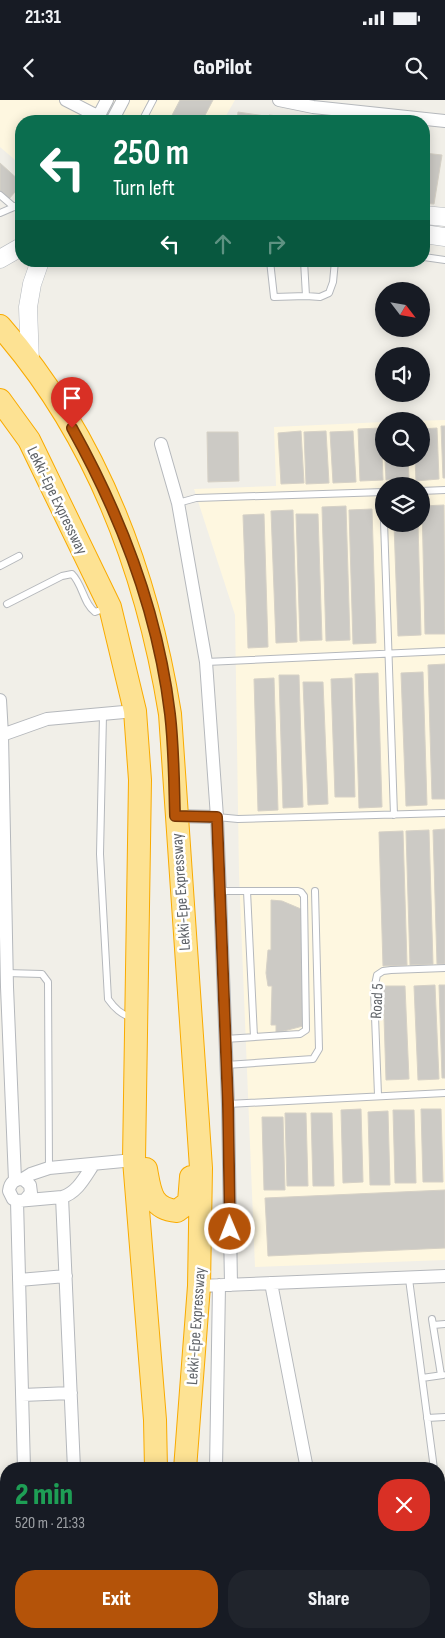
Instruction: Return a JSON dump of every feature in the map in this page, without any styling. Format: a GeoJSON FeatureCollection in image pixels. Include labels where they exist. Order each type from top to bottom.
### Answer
{"type":"FeatureCollection","features":[{"type":"Feature","properties":{"kind":"highway","name":"Lekki-Epe Expressway"},"geometry":{"type":"LineString","coordinates":[[0,326],[56,398],[89,457],[110,503],[142,586],[160,655],[170,714],[175,816],[193,1070],[201,1168],[216,1285],[186,1462]]}},
{"type":"Feature","properties":{"kind":"highway","name":"Lekki-Epe Expressway"},"geometry":{"type":"LineString","coordinates":[[0,400],[29,440],[110,607],[135,711],[140,780],[134,1160],[155,1420],[156,1462]]}},
{"type":"Feature","properties":{"kind":"highway"},"geometry":{"type":"LineString","coordinates":[[138,900],[150,935],[144,1151],[150,1191],[156,1204],[168,1210],[177,1211],[188,1202],[191,1188],[188,1102],[193,1070]]}},
{"type":"Feature","properties":{"kind":"street"},"geometry":{"type":"LineString","coordinates":[[66,100],[92,115]]}},
{"type":"Feature","properties":{"kind":"street"},"geometry":{"type":"LineString","coordinates":[[103,115],[108,100]]}},
{"type":"Feature","properties":{"kind":"street"},"geometry":{"type":"LineString","coordinates":[[115,115],[123,100]]}},
{"type":"Feature","properties":{"kind":"street"},"geometry":{"type":"LineString","coordinates":[[279,100],[313,107],[388,115]]}},
{"type":"Feature","properties":{"kind":"street"},"geometry":{"type":"LineString","coordinates":[[430,119],[445,121]]}},
{"type":"Feature","properties":{"kind":"street"},"geometry":{"type":"LineString","coordinates":[[430,216],[445,217]]}},
{"type":"Feature","properties":{"kind":"street"},"geometry":{"type":"LineString","coordinates":[[430,235],[445,237]]}},
{"type":"Feature","properties":{"kind":"street"},"geometry":{"type":"LineString","coordinates":[[0,259],[15,250]]}},
{"type":"Feature","properties":{"kind":"street"},"geometry":{"type":"LineString","coordinates":[[30,363],[28,307],[32,284],[38,267]]}},
{"type":"Feature","properties":{"kind":"street"},"geometry":{"type":"LineString","coordinates":[[0,421],[8,424],[29,440]]}},
{"type":"Feature","properties":{"kind":"street"},"geometry":{"type":"LineString","coordinates":[[161,444],[178,503],[206,662],[217,817],[228,1104],[216,1285],[216,1462]]}},
{"type":"Feature","properties":{"kind":"street"},"geometry":{"type":"LineString","coordinates":[[0,700],[2,735],[2,882],[13,1192],[19,1280],[24,1462]]}},
{"type":"Feature","properties":{"kind":"street"},"geometry":{"type":"LineString","coordinates":[[2,735],[47,719],[135,711]]}},
{"type":"Feature","properties":{"kind":"street"},"geometry":{"type":"LineString","coordinates":[[175,816],[217,817]]}},
{"type":"Feature","properties":{"kind":"street"},"geometry":{"type":"LineString","coordinates":[[13,1192],[31,1174],[49,1168],[134,1160]]}},
{"type":"Feature","properties":{"kind":"street"},"geometry":{"type":"LineString","coordinates":[[13,1192],[62,1197],[69,1195],[93,1165]]}},
{"type":"Feature","properties":{"kind":"street"},"geometry":{"type":"LineString","coordinates":[[62,1197],[74,1462]]}},
{"type":"Feature","properties":{"kind":"street"},"geometry":{"type":"LineString","coordinates":[[19,1280],[66,1276]]}},
{"type":"Feature","properties":{"kind":"street"},"geometry":{"type":"LineString","coordinates":[[216,1285],[409,1279],[445,1276]]}},
{"type":"Feature","properties":{"kind":"street"},"geometry":{"type":"LineString","coordinates":[[271,1283],[306,1462]]}},
{"type":"Feature","properties":{"kind":"street"},"geometry":{"type":"LineString","coordinates":[[22,1396],[71,1393]]}},
{"type":"Feature","properties":{"kind":"lane"},"geometry":{"type":"LineString","coordinates":[[145,115],[153,100]]}},
{"type":"Feature","properties":{"kind":"lane"},"geometry":{"type":"LineString","coordinates":[[0,196],[14,207],[0,213]]}},
{"type":"Feature","properties":{"kind":"lane"},"geometry":{"type":"LineString","coordinates":[[430,259],[445,260]]}},
{"type":"Feature","properties":{"kind":"lane"},"geometry":{"type":"LineString","coordinates":[[271,267],[274,297],[320,297],[329,293],[333,282],[334,267]]}},
{"type":"Feature","properties":{"kind":"lane"},"geometry":{"type":"LineString","coordinates":[[304,267],[306,296]]}},
{"type":"Feature","properties":{"kind":"lane"},"geometry":{"type":"LineString","coordinates":[[430,491],[445,490]]}},
{"type":"Feature","properties":{"kind":"lane"},"geometry":{"type":"LineString","coordinates":[[178,503],[196,498],[375,492]]}},
{"type":"Feature","properties":{"kind":"lane"},"geometry":{"type":"LineString","coordinates":[[384,532],[394,815]]}},
{"type":"Feature","properties":{"kind":"lane"},"geometry":{"type":"LineString","coordinates":[[0,566],[19,556]]}},
{"type":"Feature","properties":{"kind":"lane"},"geometry":{"type":"LineString","coordinates":[[8,604],[62,576],[72,574],[78,580],[90,608],[95,612],[110,607]]}},
{"type":"Feature","properties":{"kind":"lane"},"geometry":{"type":"LineString","coordinates":[[206,662],[445,651]]}},
{"type":"Feature","properties":{"kind":"lane"},"geometry":{"type":"LineString","coordinates":[[103,714],[100,854],[108,999],[114,1008],[122,1014],[136,1019]]}},
{"type":"Feature","properties":{"kind":"lane"},"geometry":{"type":"LineString","coordinates":[[217,817],[238,819],[445,813]]}},
{"type":"Feature","properties":{"kind":"lane"},"geometry":{"type":"LineString","coordinates":[[220,891],[298,891],[304,896],[306,1030],[300,1034],[225,1039]]}},
{"type":"Feature","properties":{"kind":"lane"},"geometry":{"type":"LineString","coordinates":[[247,891],[254,1037]]}},
{"type":"Feature","properties":{"kind":"lane"},"geometry":{"type":"LineString","coordinates":[[226,1065],[312,1059],[319,1049],[315,891]]}},
{"type":"Feature","properties":{"kind":"lane","name":"Road 5"},"geometry":{"type":"LineString","coordinates":[[378,1095],[374,990],[378,975],[391,970],[445,968]]}},
{"type":"Feature","properties":{"kind":"lane"},"geometry":{"type":"LineString","coordinates":[[6,973],[42,974],[48,982],[49,1168]]}},
{"type":"Feature","properties":{"kind":"lane"},"geometry":{"type":"LineString","coordinates":[[228,1104],[445,1092]]}},
{"type":"Feature","properties":{"kind":"lane"},"geometry":{"type":"LineString","coordinates":[[409,1279],[433,1462]]}},
{"type":"Feature","properties":{"kind":"lane"},"geometry":{"type":"LineString","coordinates":[[422,1378],[443,1375],[433,1322],[445,1324]]}},
{"type":"Feature","properties":{"kind":"lane"},"geometry":{"type":"LineString","coordinates":[[437,1346],[445,1346]]}},
{"type":"Feature","properties":{"kind":"lane"},"geometry":{"type":"LineString","coordinates":[[428,1418],[445,1417]]}},
{"type":"Feature","properties":{"kind":"shaded area"},"geometry":{"type":"Polygon","coordinates":[[[0,100],[235,100],[226,115],[15,115],[15,160],[0,147],[0,100]]]}},
{"type":"Feature","properties":{"kind":"shaded area"},"geometry":{"type":"Polygon","coordinates":[[[430,420],[445,420],[445,1260],[255,1267],[239,874],[235,615],[194,489],[276,486],[274,427],[375,422],[375,467],[430,467],[430,420]]]}},
{"type":"Feature","properties":{"kind":"building"},"geometry":{"type":"Polygon","coordinates":[[[180,100],[213,100],[205,115],[172,115],[180,100]]]}},
{"type":"Feature","properties":{"kind":"building"},"geometry":{"type":"Polygon","coordinates":[[[238,112],[258,115],[238,115],[238,112]]]}},
{"type":"Feature","properties":{"kind":"building"},"geometry":{"type":"Polygon","coordinates":[[[430,154],[442,155],[434,204],[430,204],[430,154]]]}},
{"type":"Feature","properties":{"kind":"building"},"geometry":{"type":"Polygon","coordinates":[[[0,163],[15,177],[15,192],[9,199],[0,191],[0,163]]]}},
{"type":"Feature","properties":{"kind":"building"},"geometry":{"type":"Polygon","coordinates":[[[441,426],[445,426],[445,478],[443,478],[441,426]]]}},
{"type":"Feature","properties":{"kind":"building"},"geometry":{"type":"Polygon","coordinates":[[[375,428],[375,467],[382,467],[383,477],[375,477],[375,480],[360,481],[358,429],[375,428]]]}},
{"type":"Feature","properties":{"kind":"building"},"geometry":{"type":"Polygon","coordinates":[[[430,428],[437,428],[439,479],[430,480],[430,477],[416,477],[415,467],[430,467],[430,428]]]}},
{"type":"Feature","properties":{"kind":"building"},"geometry":{"type":"Polygon","coordinates":[[[301,431],[304,483],[281,484],[278,433],[301,431]]]}},
{"type":"Feature","properties":{"kind":"building"},"geometry":{"type":"Polygon","coordinates":[[[326,431],[329,483],[306,484],[304,432],[326,431]]]}},
{"type":"Feature","properties":{"kind":"building"},"geometry":{"type":"Polygon","coordinates":[[[353,431],[356,482],[333,483],[330,432],[353,431]]]}},
{"type":"Feature","properties":{"kind":"building"},"geometry":{"type":"Polygon","coordinates":[[[207,432],[238,432],[239,481],[208,482],[207,432]]]}},
{"type":"Feature","properties":{"kind":"building"},"geometry":{"type":"Polygon","coordinates":[[[385,467],[408,467],[409,477],[386,477],[385,467]]]}},
{"type":"Feature","properties":{"kind":"building"},"geometry":{"type":"Polygon","coordinates":[[[444,505],[445,634],[425,634],[423,532],[430,532],[430,506],[444,505]]]}},
{"type":"Feature","properties":{"kind":"building"},"geometry":{"type":"Polygon","coordinates":[[[346,506],[350,640],[326,641],[322,507],[346,506]]]}},
{"type":"Feature","properties":{"kind":"building"},"geometry":{"type":"Polygon","coordinates":[[[372,509],[376,643],[353,644],[349,510],[372,509]]]}},
{"type":"Feature","properties":{"kind":"building"},"geometry":{"type":"Polygon","coordinates":[[[293,510],[297,642],[276,643],[271,511],[293,510]]]}},
{"type":"Feature","properties":{"kind":"building"},"geometry":{"type":"Polygon","coordinates":[[[264,514],[268,647],[248,648],[243,515],[264,514]]]}},
{"type":"Feature","properties":{"kind":"building"},"geometry":{"type":"Polygon","coordinates":[[[296,514],[318,514],[322,640],[300,641],[296,514]]]}},
{"type":"Feature","properties":{"kind":"building"},"geometry":{"type":"Polygon","coordinates":[[[394,532],[418,532],[421,635],[398,636],[394,532]]]}},
{"type":"Feature","properties":{"kind":"building"},"geometry":{"type":"Polygon","coordinates":[[[445,664],[445,799],[432,799],[428,665],[445,664]]]}},
{"type":"Feature","properties":{"kind":"building"},"geometry":{"type":"Polygon","coordinates":[[[423,672],[427,805],[406,806],[401,673],[423,672]]]}},
{"type":"Feature","properties":{"kind":"building"},"geometry":{"type":"Polygon","coordinates":[[[378,673],[382,807],[359,808],[355,674],[378,673]]]}},
{"type":"Feature","properties":{"kind":"building"},"geometry":{"type":"Polygon","coordinates":[[[279,675],[299,675],[303,807],[283,808],[279,675]]]}},
{"type":"Feature","properties":{"kind":"building"},"geometry":{"type":"Polygon","coordinates":[[[274,678],[278,810],[258,811],[254,679],[274,678]]]}},
{"type":"Feature","properties":{"kind":"building"},"geometry":{"type":"Polygon","coordinates":[[[352,678],[355,797],[335,797],[331,679],[352,678]]]}},
{"type":"Feature","properties":{"kind":"building"},"geometry":{"type":"Polygon","coordinates":[[[303,682],[323,682],[328,804],[308,805],[303,682]]]}},
{"type":"Feature","properties":{"kind":"building"},"geometry":{"type":"Polygon","coordinates":[[[445,829],[445,964],[437,964],[433,830],[445,829]]]}},
{"type":"Feature","properties":{"kind":"building"},"geometry":{"type":"Polygon","coordinates":[[[429,830],[433,964],[410,965],[406,831],[429,830]]]}},
{"type":"Feature","properties":{"kind":"building"},"geometry":{"type":"Polygon","coordinates":[[[403,831],[407,965],[383,966],[379,832],[403,831]]]}},
{"type":"Feature","properties":{"kind":"building"},"geometry":{"type":"Polygon","coordinates":[[[271,900],[282,901],[301,909],[303,1026],[276,1033],[276,1025],[271,1025],[272,986],[268,986],[266,973],[268,950],[271,950],[271,900]]]}},
{"type":"Feature","properties":{"kind":"building"},"geometry":{"type":"Polygon","coordinates":[[[435,985],[439,1079],[418,1080],[414,986],[435,985]]]}},
{"type":"Feature","properties":{"kind":"building"},"geometry":{"type":"Polygon","coordinates":[[[439,985],[445,985],[445,1078],[442,1078],[439,985]]]}},
{"type":"Feature","properties":{"kind":"building"},"geometry":{"type":"Polygon","coordinates":[[[383,986],[405,986],[409,1079],[386,1080],[383,986]]]}},
{"type":"Feature","properties":{"kind":"building"},"geometry":{"type":"Polygon","coordinates":[[[361,1109],[363,1182],[343,1183],[341,1110],[361,1109]]]}},
{"type":"Feature","properties":{"kind":"building"},"geometry":{"type":"Polygon","coordinates":[[[421,1109],[441,1109],[443,1182],[423,1182],[421,1109]]]}},
{"type":"Feature","properties":{"kind":"building"},"geometry":{"type":"Polygon","coordinates":[[[393,1110],[414,1110],[416,1183],[395,1183],[393,1110]]]}},
{"type":"Feature","properties":{"kind":"building"},"geometry":{"type":"Polygon","coordinates":[[[388,1111],[390,1185],[370,1185],[368,1112],[388,1111]]]}},
{"type":"Feature","properties":{"kind":"building"},"geometry":{"type":"Polygon","coordinates":[[[285,1113],[306,1113],[308,1186],[287,1186],[285,1113]]]}},
{"type":"Feature","properties":{"kind":"building"},"geometry":{"type":"Polygon","coordinates":[[[311,1113],[332,1113],[334,1186],[313,1186],[311,1113]]]}},
{"type":"Feature","properties":{"kind":"building"},"geometry":{"type":"Polygon","coordinates":[[[262,1117],[283,1117],[285,1190],[264,1190],[262,1117]]]}},
{"type":"Feature","properties":{"kind":"building"},"geometry":{"type":"Polygon","coordinates":[[[445,1190],[445,1248],[268,1256],[265,1198],[445,1190]]]}},
{"type":"Feature","properties":{"kind":"route"},"geometry":{"type":"LineString","coordinates":[[72,428],[89,457],[107,495],[142,586],[151,616],[170,714],[175,816],[217,817],[228,1104],[230,1229]]}}]}
